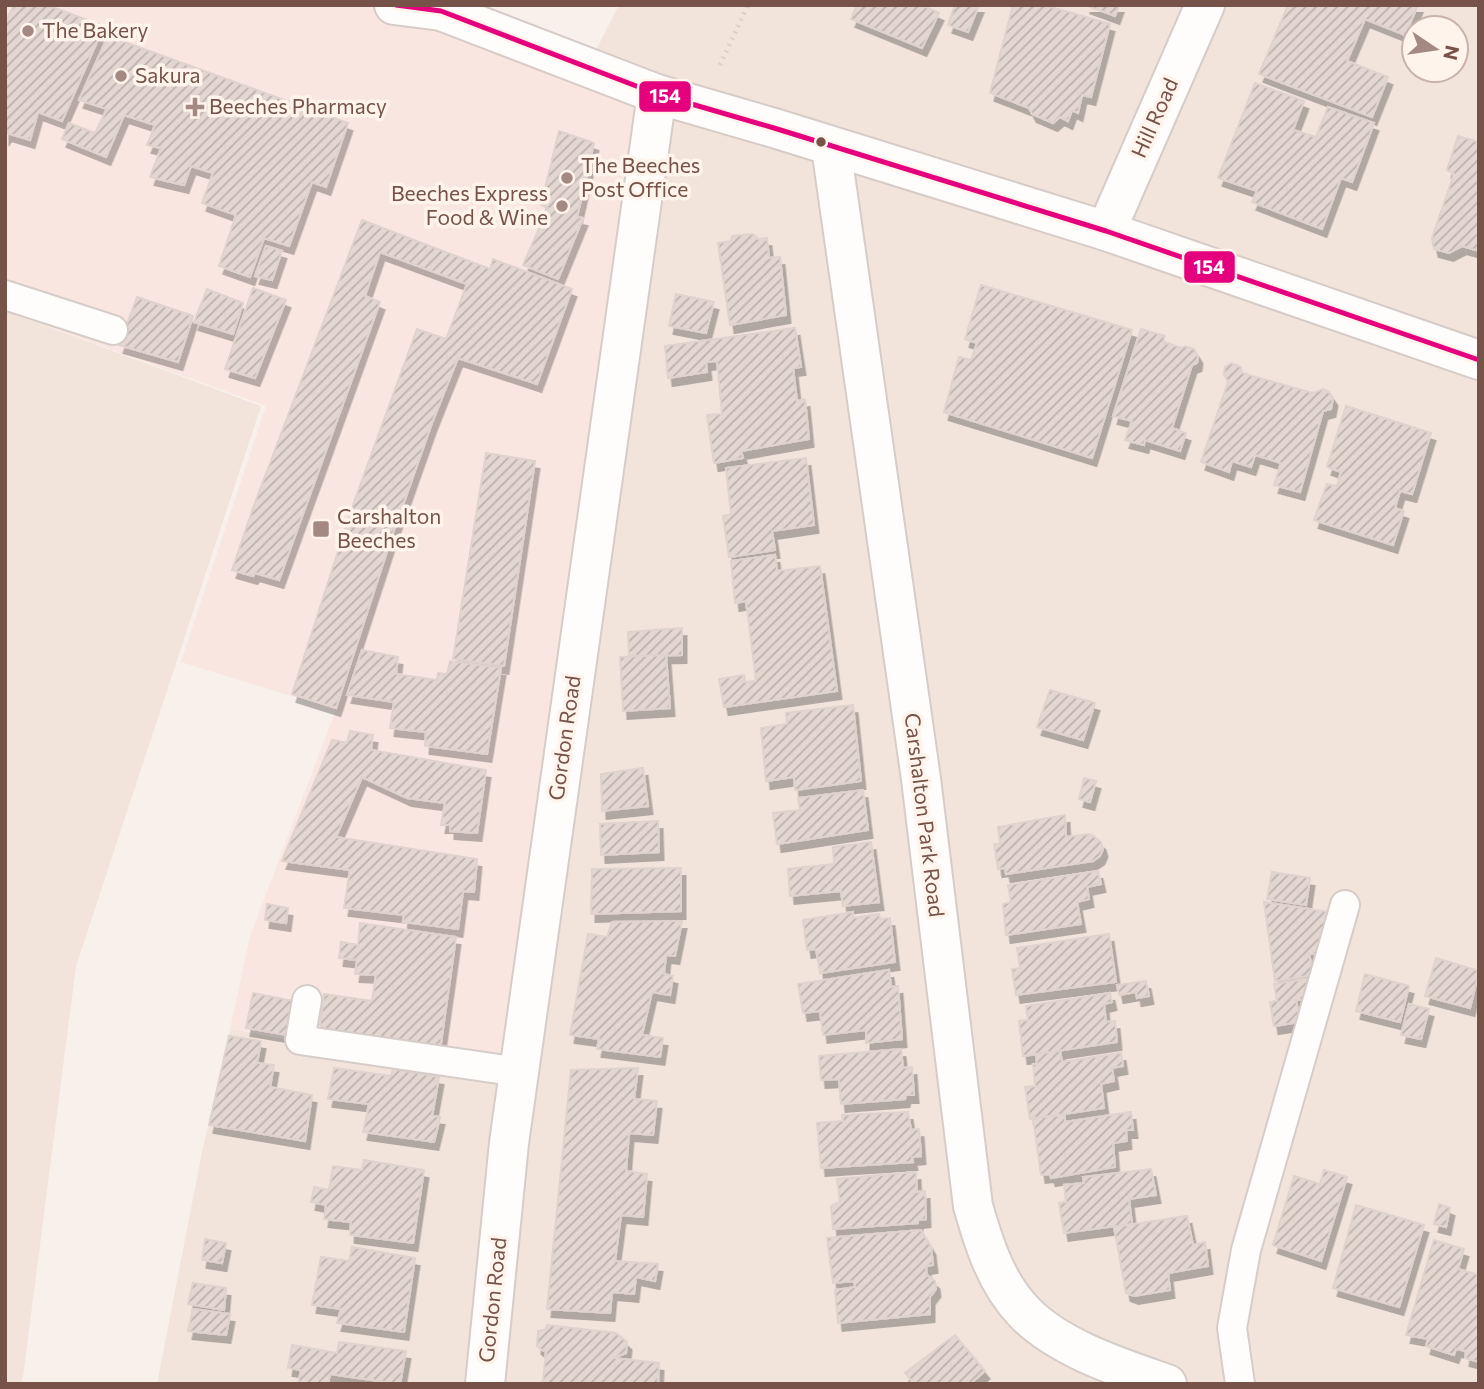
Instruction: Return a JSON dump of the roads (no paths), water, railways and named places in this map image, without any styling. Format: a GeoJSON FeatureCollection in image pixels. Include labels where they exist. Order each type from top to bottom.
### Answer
{"type":"FeatureCollection","features":[{"type":"Feature","properties":{"kind":"street"},"geometry":{"type":"LineString","coordinates":[[394,5],[441,11],[657,94],[1106,231],[1479,360]]}},
{"type":"Feature","properties":{"kind":"street","name":"Hill Road"},"geometry":{"type":"LineString","coordinates":[[1106,231],[1205,5]]}},
{"type":"Feature","properties":{"kind":"street","name":"Gordon Road"},"geometry":{"type":"LineString","coordinates":[[485,1384],[509,1143],[657,94]]}},
{"type":"Feature","properties":{"kind":"street","name":"Carshalton Park Road"},"geometry":{"type":"LineString","coordinates":[[831,147],[921,779],[973,1206],[984,1245],[1003,1284],[1024,1312],[1048,1332],[1079,1350],[1167,1384]]}},
{"type":"Feature","properties":{"kind":"lane"},"geometry":{"type":"LineString","coordinates":[[5,295],[113,330]]}},
{"type":"Feature","properties":{"kind":"lane"},"geometry":{"type":"LineString","coordinates":[[1240,1384],[1232,1328],[1246,1250],[1345,905]]}},
{"type":"Feature","properties":{"kind":"lane"},"geometry":{"type":"LineString","coordinates":[[307,1000],[300,1040],[519,1072]]}},
{"type":"Feature","properties":{"kind":"place","name":"The Bakery"},"geometry":{"type":"Point","coordinates":[28,31]}},
{"type":"Feature","properties":{"kind":"place","name":"Sakura"},"geometry":{"type":"Point","coordinates":[121,76]}},
{"type":"Feature","properties":{"kind":"place","name":"Beeches Pharmacy"},"geometry":{"type":"Point","coordinates":[195,107]}},
{"type":"Feature","properties":{"kind":"place","name":"The Beeches Post Office"},"geometry":{"type":"Point","coordinates":[567,178]}},
{"type":"Feature","properties":{"kind":"place","name":"Beeches Express Food & Wine"},"geometry":{"type":"Point","coordinates":[562,206]}},
{"type":"Feature","properties":{"kind":"place","name":"Carshalton Beeches"},"geometry":{"type":"Point","coordinates":[321,529]}}]}
